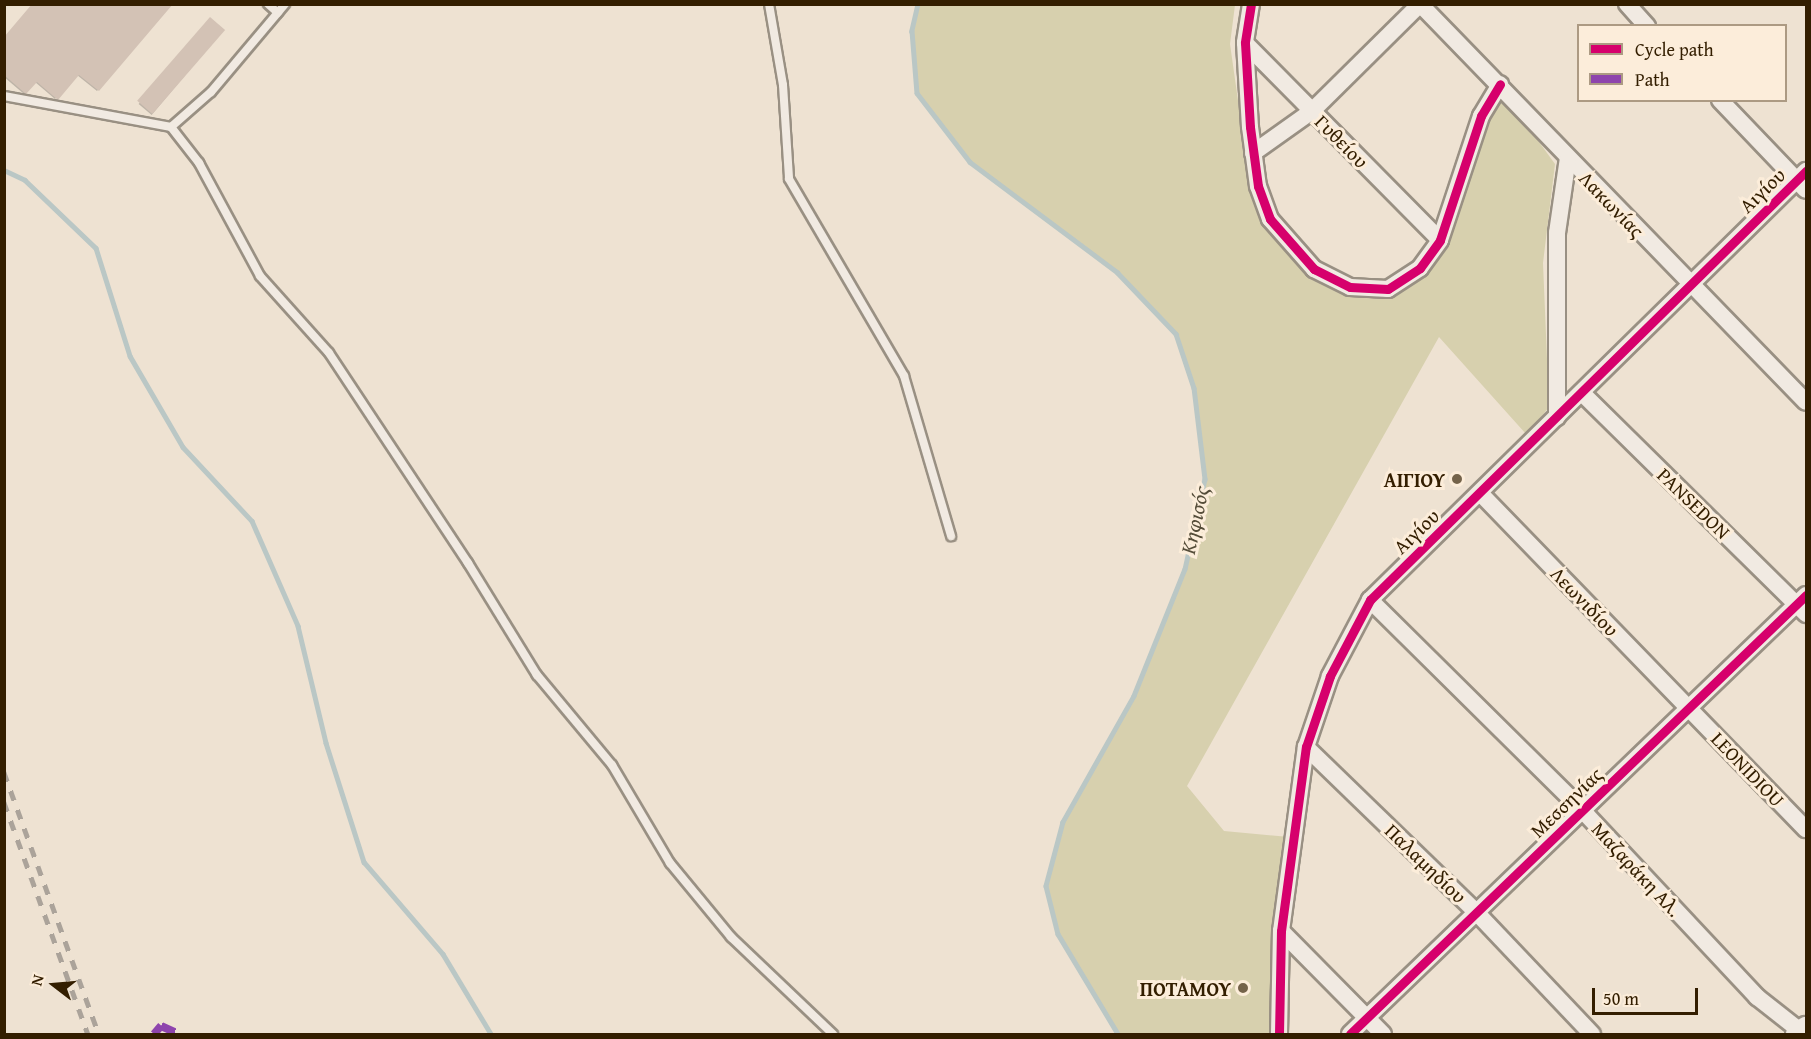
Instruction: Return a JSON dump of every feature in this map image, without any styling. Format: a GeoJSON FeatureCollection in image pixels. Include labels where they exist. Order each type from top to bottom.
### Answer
{"type":"FeatureCollection","features":[{"type":"Feature","properties":{"kind":"street"},"geometry":{"type":"LineString","coordinates":[[1251,4],[1245,43],[1253,153],[1258,186],[1270,219],[1295,251],[1331,280],[1364,290],[1388,289],[1410,278],[1440,240],[1481,116],[1500,84]]}},
{"type":"Feature","properties":{"kind":"street"},"geometry":{"type":"LineString","coordinates":[[1627,4],[1645,24]]}},
{"type":"Feature","properties":{"kind":"street"},"geometry":{"type":"LineString","coordinates":[[1253,153],[1312,111],[1420,5]]}},
{"type":"Feature","properties":{"kind":"street","name":"Λακωνίας"},"geometry":{"type":"LineString","coordinates":[[1420,5],[1500,84],[1690,285],[1806,402]]}},
{"type":"Feature","properties":{"kind":"street","name":"Γυθείου"},"geometry":{"type":"LineString","coordinates":[[1245,43],[1440,240]]}},
{"type":"Feature","properties":{"kind":"street"},"geometry":{"type":"LineString","coordinates":[[1722,102],[1803,180]]}},
{"type":"Feature","properties":{"kind":"street"},"geometry":{"type":"LineString","coordinates":[[1557,417],[1557,233],[1568,158]]}},
{"type":"Feature","properties":{"kind":"street","name":"Αιγίου"},"geometry":{"type":"LineString","coordinates":[[1279,1035],[1281,931],[1306,747],[1330,676],[1370,600],[1481,494],[1690,285],[1803,180]]}},
{"type":"Feature","properties":{"kind":"street","name":"PANSEDON"},"geometry":{"type":"LineString","coordinates":[[1582,393],[1803,604]]}},
{"type":"Feature","properties":{"kind":"street","name":"Λεωνιδίου"},"geometry":{"type":"LineString","coordinates":[[1481,494],[1689,709]]}},
{"type":"Feature","properties":{"kind":"street","name":"Μαζαράκη Αλ."},"geometry":{"type":"LineString","coordinates":[[1370,600],[1583,811],[1757,997],[1802,1032]]}},
{"type":"Feature","properties":{"kind":"street","name":"Μεσσηνίας"},"geometry":{"type":"LineString","coordinates":[[1350,1035],[1689,709],[1803,604]]}},
{"type":"Feature","properties":{"kind":"street","name":"LEONIDIOU"},"geometry":{"type":"LineString","coordinates":[[1689,709],[1806,829]]}},
{"type":"Feature","properties":{"kind":"street","name":"Παλαμηδίου"},"geometry":{"type":"LineString","coordinates":[[1306,747],[1477,912],[1592,1035]]}},
{"type":"Feature","properties":{"kind":"street"},"geometry":{"type":"LineString","coordinates":[[1281,931],[1383,1035]]}},
{"type":"Feature","properties":{"kind":"lane"},"geometry":{"type":"LineString","coordinates":[[268,4],[278,13]]}},
{"type":"Feature","properties":{"kind":"lane"},"geometry":{"type":"LineString","coordinates":[[171,127],[211,92],[285,4]]}},
{"type":"Feature","properties":{"kind":"lane"},"geometry":{"type":"LineString","coordinates":[[769,4],[783,86],[789,179],[904,376],[951,536]]}},
{"type":"Feature","properties":{"kind":"lane"},"geometry":{"type":"LineString","coordinates":[[4,96],[171,127],[199,164],[260,276],[329,353],[468,563],[537,675],[612,765],[670,863],[731,937],[834,1035]]}},
{"type":"Feature","properties":{"kind":"shaded area"},"geometry":{"type":"Polygon","coordinates":[[[918,5],[1235,5],[1230,44],[1248,171],[1265,221],[1292,257],[1318,276],[1376,296],[1400,291],[1425,276],[1444,242],[1485,120],[1502,91],[1555,164],[1543,263],[1549,407],[1527,435],[1439,337],[1187,786],[1224,831],[1289,837],[1278,1034],[1118,1034],[1058,934],[1046,886],[1063,822],[1134,696],[1185,569],[1205,479],[1194,389],[1176,333],[1117,272],[970,162],[917,93],[912,31],[918,5]]]}},
{"type":"Feature","properties":{"kind":"building"},"geometry":{"type":"Polygon","coordinates":[[[32,4],[173,4],[99,91],[79,75],[58,100],[37,82],[26,94],[4,75],[4,37],[32,4]]]}},
{"type":"Feature","properties":{"kind":"building"},"geometry":{"type":"Polygon","coordinates":[[[210,17],[225,30],[152,114],[137,101],[210,17]]]}},
{"type":"Feature","properties":{"kind":"waterway","name":"Κηφισός"},"geometry":{"type":"LineString","coordinates":[[918,4],[912,31],[917,93],[970,162],[1117,272],[1176,334],[1194,388],[1205,479],[1185,569],[1134,696],[1063,822],[1046,886],[1058,934],[1118,1034]]}},
{"type":"Feature","properties":{"kind":"waterway"},"geometry":{"type":"LineString","coordinates":[[4,170],[25,180],[96,248],[130,356],[183,447],[252,521],[298,626],[326,743],[364,862],[443,954],[491,1034]]}},
{"type":"Feature","properties":{"kind":"railway"},"geometry":{"type":"LineString","coordinates":[[4,772],[99,1034]]}},
{"type":"Feature","properties":{"kind":"railway"},"geometry":{"type":"LineString","coordinates":[[4,802],[88,1034]]}},
{"type":"Feature","properties":{"kind":"marked path"},"geometry":{"type":"LineString","coordinates":[[154,1034],[161,1026],[179,1034]]}},
{"type":"Feature","properties":{"kind":"cycle path"},"geometry":{"type":"LineString","coordinates":[[1251,4],[1245,43],[1250,127],[1258,186],[1270,219],[1314,269],[1350,287],[1388,289],[1420,268],[1440,240],[1481,116],[1500,84]]}},
{"type":"Feature","properties":{"kind":"cycle path"},"geometry":{"type":"LineString","coordinates":[[1279,1034],[1281,931],[1306,747],[1330,676],[1370,600],[1806,171]]}},
{"type":"Feature","properties":{"kind":"cycle path"},"geometry":{"type":"LineString","coordinates":[[1350,1034],[1806,595]]}},
{"type":"Feature","properties":{"kind":"place","name":"ΑΙΓΙΟΥ"},"geometry":{"type":"Point","coordinates":[1457,479]}},
{"type":"Feature","properties":{"kind":"place","name":"ΠΟΤΑΜΟΥ"},"geometry":{"type":"Point","coordinates":[1243,988]}}]}
